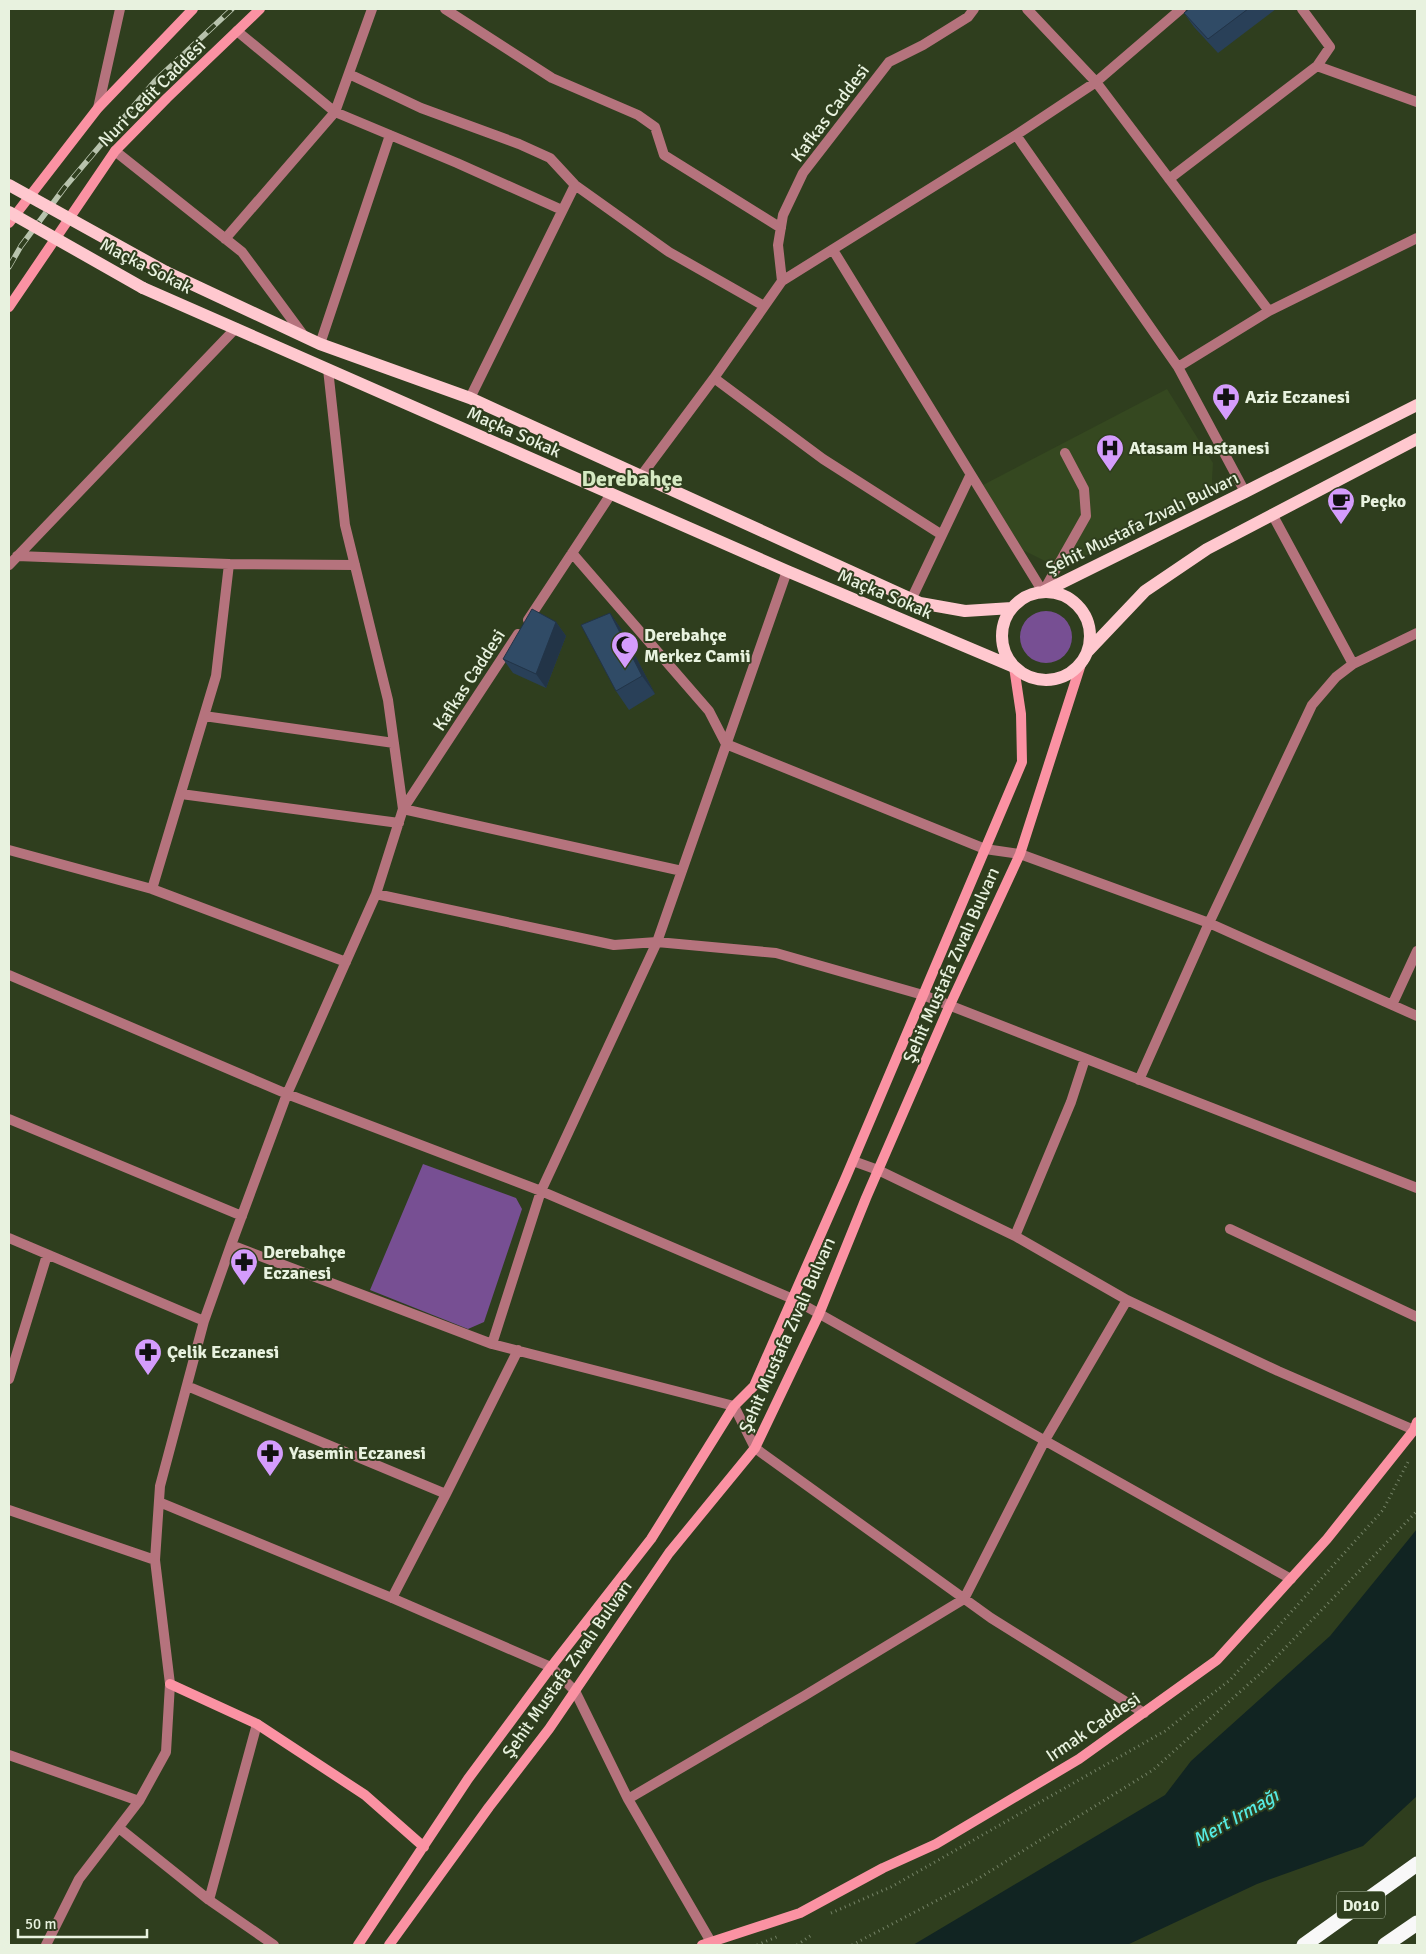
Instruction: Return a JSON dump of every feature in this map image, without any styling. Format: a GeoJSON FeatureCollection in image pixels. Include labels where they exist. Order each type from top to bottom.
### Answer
{"type":"FeatureCollection","features":[{"type":"Feature","properties":{"kind":"highway","name":"D010"},"geometry":{"type":"LineString","coordinates":[[1304,1945],[1417,1864]]}},
{"type":"Feature","properties":{"kind":"highway","name":"D010"},"geometry":{"type":"LineString","coordinates":[[1386,1945],[1417,1923]]}},
{"type":"Feature","properties":{"kind":"main road","name":"Nuri Cedit Caddesi"},"geometry":{"type":"LineString","coordinates":[[9,222],[98,108],[193,9]]}},
{"type":"Feature","properties":{"kind":"main road","name":"Nuri Cedit Caddesi"},"geometry":{"type":"LineString","coordinates":[[9,307],[115,151],[260,9]]}},
{"type":"Feature","properties":{"kind":"main road","name":"Maçka Sokak"},"geometry":{"type":"LineString","coordinates":[[9,184],[166,272],[320,344],[470,398],[920,604],[965,611],[1012,608]]}},
{"type":"Feature","properties":{"kind":"main road","name":"Maçka Sokak"},"geometry":{"type":"LineString","coordinates":[[9,212],[143,288],[787,571],[1014,667]]}},
{"type":"Feature","properties":{"kind":"main road","name":"Şehit Mustafa Zıvalı Bulvarı"},"geometry":{"type":"LineString","coordinates":[[1043,592],[1417,404]]}},
{"type":"Feature","properties":{"kind":"main road"},"geometry":{"type":"LineString","coordinates":[[1088,651],[1091,636],[1089,622],[1082,609],[1071,599],[1057,593],[1043,592],[1026,597],[1012,608],[1005,619],[1002,631],[1002,644],[1006,657],[1014,667],[1026,676],[1040,681],[1056,680],[1070,675],[1081,664],[1088,651],[1145,591],[1207,549],[1417,438]]}},
{"type":"Feature","properties":{"kind":"main road","name":"Şehit Mustafa Zıvalı Bulvarı"},"geometry":{"type":"LineString","coordinates":[[389,1945],[575,1691],[670,1553],[755,1448],[819,1314],[878,1170],[949,1006],[1020,854],[1081,664]]}},
{"type":"Feature","properties":{"kind":"main road","name":"Şehit Mustafa Zıvalı Bulvarı"},"geometry":{"type":"LineString","coordinates":[[358,1945],[468,1779],[551,1667],[651,1539],[734,1406],[754,1386],[853,1161],[1022,762],[1021,714],[1014,667]]}},
{"type":"Feature","properties":{"kind":"main road","name":"Irmak Caddesi"},"geometry":{"type":"LineString","coordinates":[[707,1944],[800,1913],[883,1868],[936,1844],[1079,1759],[1217,1660],[1327,1540],[1416,1426]]}},
{"type":"Feature","properties":{"kind":"main road"},"geometry":{"type":"LineString","coordinates":[[170,1684],[257,1724],[365,1795],[424,1847]]}},
{"type":"Feature","properties":{"kind":"street"},"geometry":{"type":"LineString","coordinates":[[98,108],[120,9]]}},
{"type":"Feature","properties":{"kind":"street"},"geometry":{"type":"LineString","coordinates":[[225,239],[335,112],[372,9]]}},
{"type":"Feature","properties":{"kind":"street"},"geometry":{"type":"LineString","coordinates":[[445,9],[552,78],[638,115],[655,127],[664,155],[781,228]]}},
{"type":"Feature","properties":{"kind":"street","name":"Kafkas Caddesi"},"geometry":{"type":"LineString","coordinates":[[782,281],[778,245],[783,215],[803,173],[889,62],[923,45],[968,17],[974,9]]}},
{"type":"Feature","properties":{"kind":"street"},"geometry":{"type":"LineString","coordinates":[[1027,9],[1096,82],[1269,311]]}},
{"type":"Feature","properties":{"kind":"street"},"geometry":{"type":"LineString","coordinates":[[641,476],[714,378],[782,281],[1016,135],[1096,82],[1181,9]]}},
{"type":"Feature","properties":{"kind":"street"},"geometry":{"type":"LineString","coordinates":[[1169,179],[1317,66],[1330,47],[1302,9]]}},
{"type":"Feature","properties":{"kind":"street"},"geometry":{"type":"LineString","coordinates":[[238,31],[335,112],[562,210]]}},
{"type":"Feature","properties":{"kind":"street"},"geometry":{"type":"LineString","coordinates":[[1317,66],[1417,102]]}},
{"type":"Feature","properties":{"kind":"street"},"geometry":{"type":"LineString","coordinates":[[349,74],[421,108],[519,144],[550,158],[575,185],[669,252],[764,306]]}},
{"type":"Feature","properties":{"kind":"street"},"geometry":{"type":"LineString","coordinates":[[320,344],[390,135]]}},
{"type":"Feature","properties":{"kind":"street"},"geometry":{"type":"LineString","coordinates":[[1016,135],[1178,367],[1245,492]]}},
{"type":"Feature","properties":{"kind":"street"},"geometry":{"type":"LineString","coordinates":[[115,151],[242,252],[304,336]]}},
{"type":"Feature","properties":{"kind":"street"},"geometry":{"type":"LineString","coordinates":[[470,398],[575,185]]}},
{"type":"Feature","properties":{"kind":"street"},"geometry":{"type":"LineString","coordinates":[[1178,367],[1269,311],[1417,238]]}},
{"type":"Feature","properties":{"kind":"street"},"geometry":{"type":"LineString","coordinates":[[833,250],[970,476],[1043,592],[1086,516],[1084,489],[1065,453]]}},
{"type":"Feature","properties":{"kind":"street"},"geometry":{"type":"LineString","coordinates":[[9,565],[236,328]]}},
{"type":"Feature","properties":{"kind":"street"},"geometry":{"type":"LineString","coordinates":[[46,1945],[79,1879],[139,1801],[166,1752],[170,1684],[155,1560],[160,1486],[204,1322],[231,1245],[287,1094],[376,894],[403,809],[388,700],[345,525],[328,369]]}},
{"type":"Feature","properties":{"kind":"street"},"geometry":{"type":"LineString","coordinates":[[714,378],[823,459],[942,535]]}},
{"type":"Feature","properties":{"kind":"street"},"geometry":{"type":"LineString","coordinates":[[912,600],[970,476]]}},
{"type":"Feature","properties":{"kind":"street","name":"Kafkas Caddesi"},"geometry":{"type":"LineString","coordinates":[[403,809],[611,494]]}},
{"type":"Feature","properties":{"kind":"street"},"geometry":{"type":"LineString","coordinates":[[1272,514],[1353,664]]}},
{"type":"Feature","properties":{"kind":"street"},"geometry":{"type":"LineString","coordinates":[[572,553],[709,711],[726,744],[985,849],[1020,854],[1210,923],[1417,1016]]}},
{"type":"Feature","properties":{"kind":"street"},"geometry":{"type":"LineString","coordinates":[[17,556],[229,564],[354,565]]}},
{"type":"Feature","properties":{"kind":"street"},"geometry":{"type":"LineString","coordinates":[[152,889],[216,676],[229,564]]}},
{"type":"Feature","properties":{"kind":"street"},"geometry":{"type":"LineString","coordinates":[[492,1344],[541,1191],[657,942],[787,571]]}},
{"type":"Feature","properties":{"kind":"street"},"geometry":{"type":"LineString","coordinates":[[1139,1080],[1312,704],[1336,677],[1353,664],[1417,633]]}},
{"type":"Feature","properties":{"kind":"street"},"geometry":{"type":"LineString","coordinates":[[204,716],[394,743]]}},
{"type":"Feature","properties":{"kind":"street"},"geometry":{"type":"LineString","coordinates":[[180,794],[399,823]]}},
{"type":"Feature","properties":{"kind":"street"},"geometry":{"type":"LineString","coordinates":[[403,809],[682,871]]}},
{"type":"Feature","properties":{"kind":"street"},"geometry":{"type":"LineString","coordinates":[[9,850],[152,889],[346,962]]}},
{"type":"Feature","properties":{"kind":"street"},"geometry":{"type":"LineString","coordinates":[[376,894],[614,945],[657,942],[776,953],[923,995],[1085,1060],[1417,1188]]}},
{"type":"Feature","properties":{"kind":"street"},"geometry":{"type":"LineString","coordinates":[[1392,1005],[1417,951]]}},
{"type":"Feature","properties":{"kind":"street"},"geometry":{"type":"LineString","coordinates":[[9,975],[287,1094],[541,1191],[793,1299],[1291,1579]]}},
{"type":"Feature","properties":{"kind":"street"},"geometry":{"type":"LineString","coordinates":[[1015,1236],[1071,1102],[1085,1060]]}},
{"type":"Feature","properties":{"kind":"street"},"geometry":{"type":"LineString","coordinates":[[9,1119],[242,1216]]}},
{"type":"Feature","properties":{"kind":"street"},"geometry":{"type":"LineString","coordinates":[[853,1161],[878,1170],[1015,1236],[1127,1300],[1278,1371],[1416,1426]]}},
{"type":"Feature","properties":{"kind":"street"},"geometry":{"type":"LineString","coordinates":[[1230,1229],[1417,1317]]}},
{"type":"Feature","properties":{"kind":"street"},"geometry":{"type":"LineString","coordinates":[[9,1238],[204,1322]]}},
{"type":"Feature","properties":{"kind":"street"},"geometry":{"type":"LineString","coordinates":[[231,1245],[492,1344],[734,1406],[755,1448],[964,1599],[1144,1713]]}},
{"type":"Feature","properties":{"kind":"street"},"geometry":{"type":"LineString","coordinates":[[9,1379],[47,1255]]}},
{"type":"Feature","properties":{"kind":"street"},"geometry":{"type":"LineString","coordinates":[[628,1799],[796,1701],[964,1599],[1045,1440],[1127,1300]]}},
{"type":"Feature","properties":{"kind":"street"},"geometry":{"type":"LineString","coordinates":[[392,1598],[518,1350]]}},
{"type":"Feature","properties":{"kind":"street"},"geometry":{"type":"LineString","coordinates":[[187,1386],[446,1494]]}},
{"type":"Feature","properties":{"kind":"street"},"geometry":{"type":"LineString","coordinates":[[159,1502],[392,1598],[551,1667],[575,1691],[628,1799],[707,1944]]}},
{"type":"Feature","properties":{"kind":"street"},"geometry":{"type":"LineString","coordinates":[[9,1510],[155,1560]]}},
{"type":"Feature","properties":{"kind":"street"},"geometry":{"type":"LineString","coordinates":[[209,1900],[257,1724]]}},
{"type":"Feature","properties":{"kind":"street"},"geometry":{"type":"LineString","coordinates":[[9,1755],[139,1801]]}},
{"type":"Feature","properties":{"kind":"street"},"geometry":{"type":"LineString","coordinates":[[119,1828],[209,1900],[274,1945]]}},
{"type":"Feature","properties":{"kind":"path"},"geometry":{"type":"LineString","coordinates":[[852,1945],[976,1880],[1153,1770],[1262,1672],[1417,1511]]}},
{"type":"Feature","properties":{"kind":"path"},"geometry":{"type":"LineString","coordinates":[[797,1945],[813,1934]]}},
{"type":"Feature","properties":{"kind":"shaded area","name":"Atasam Hastanesi"},"geometry":{"type":"Polygon","coordinates":[[[1167,389],[1213,463],[1211,496],[1075,561],[1047,562],[1023,550],[983,485],[1167,389]]]}},
{"type":"Feature","properties":{"kind":"shaded area"},"geometry":{"type":"Polygon","coordinates":[[[1041,611],[1051,611],[1065,618],[1072,632],[1072,642],[1065,656],[1051,663],[1041,663],[1031,659],[1024,652],[1020,642],[1020,632],[1024,622],[1031,615],[1041,611]]]}},
{"type":"Feature","properties":{"kind":"shaded area"},"geometry":{"type":"Polygon","coordinates":[[[423,1164],[516,1198],[522,1209],[484,1322],[468,1329],[370,1290],[423,1164]]]}},
{"type":"Feature","properties":{"kind":"water","name":"Mert Irmağı"},"geometry":{"type":"Polygon","coordinates":[[[1417,1529],[1417,1796],[1363,1846],[1257,1884],[1127,1945],[913,1945],[1165,1795],[1191,1761],[1330,1636],[1417,1529]]]}},
{"type":"Feature","properties":{"kind":"building"},"geometry":{"type":"Polygon","coordinates":[[[1189,9],[1248,9],[1208,39],[1184,13],[1189,9]]]}},
{"type":"Feature","properties":{"kind":"building"},"geometry":{"type":"Polygon","coordinates":[[[532,609],[556,622],[536,674],[503,659],[532,609]]]}},
{"type":"Feature","properties":{"kind":"building","name":"Derebahçe Merkez Camii"},"geometry":{"type":"Polygon","coordinates":[[[610,613],[642,676],[616,691],[581,625],[610,613]]]}},
{"type":"Feature","properties":{"kind":"railway"},"geometry":{"type":"LineString","coordinates":[[9,267],[21,246],[65,187],[155,81],[232,9]]}},
{"type":"Feature","properties":{"kind":"place","name":"Aziz Eczanesi"},"geometry":{"type":"Point","coordinates":[1226,421]}},
{"type":"Feature","properties":{"kind":"place","name":"Atasam Hastanesi"},"geometry":{"type":"Point","coordinates":[1110,472]}},
{"type":"Feature","properties":{"kind":"place","name":"Peçko"},"geometry":{"type":"Point","coordinates":[1341,525]}},
{"type":"Feature","properties":{"kind":"place","name":"Derebahçe Merkez Camii"},"geometry":{"type":"Point","coordinates":[625,669]}},
{"type":"Feature","properties":{"kind":"place","name":"Derebahçe Eczanesi"},"geometry":{"type":"Point","coordinates":[244,1286]}},
{"type":"Feature","properties":{"kind":"place","name":"Çelik Eczanesi"},"geometry":{"type":"Point","coordinates":[148,1376]}},
{"type":"Feature","properties":{"kind":"place","name":"Yasemin Eczanesi"},"geometry":{"type":"Point","coordinates":[270,1477]}},
{"type":"Feature","properties":{"kind":"district","name":"Derebahçe"},"geometry":{"type":"Point","coordinates":[632,478]}}]}
